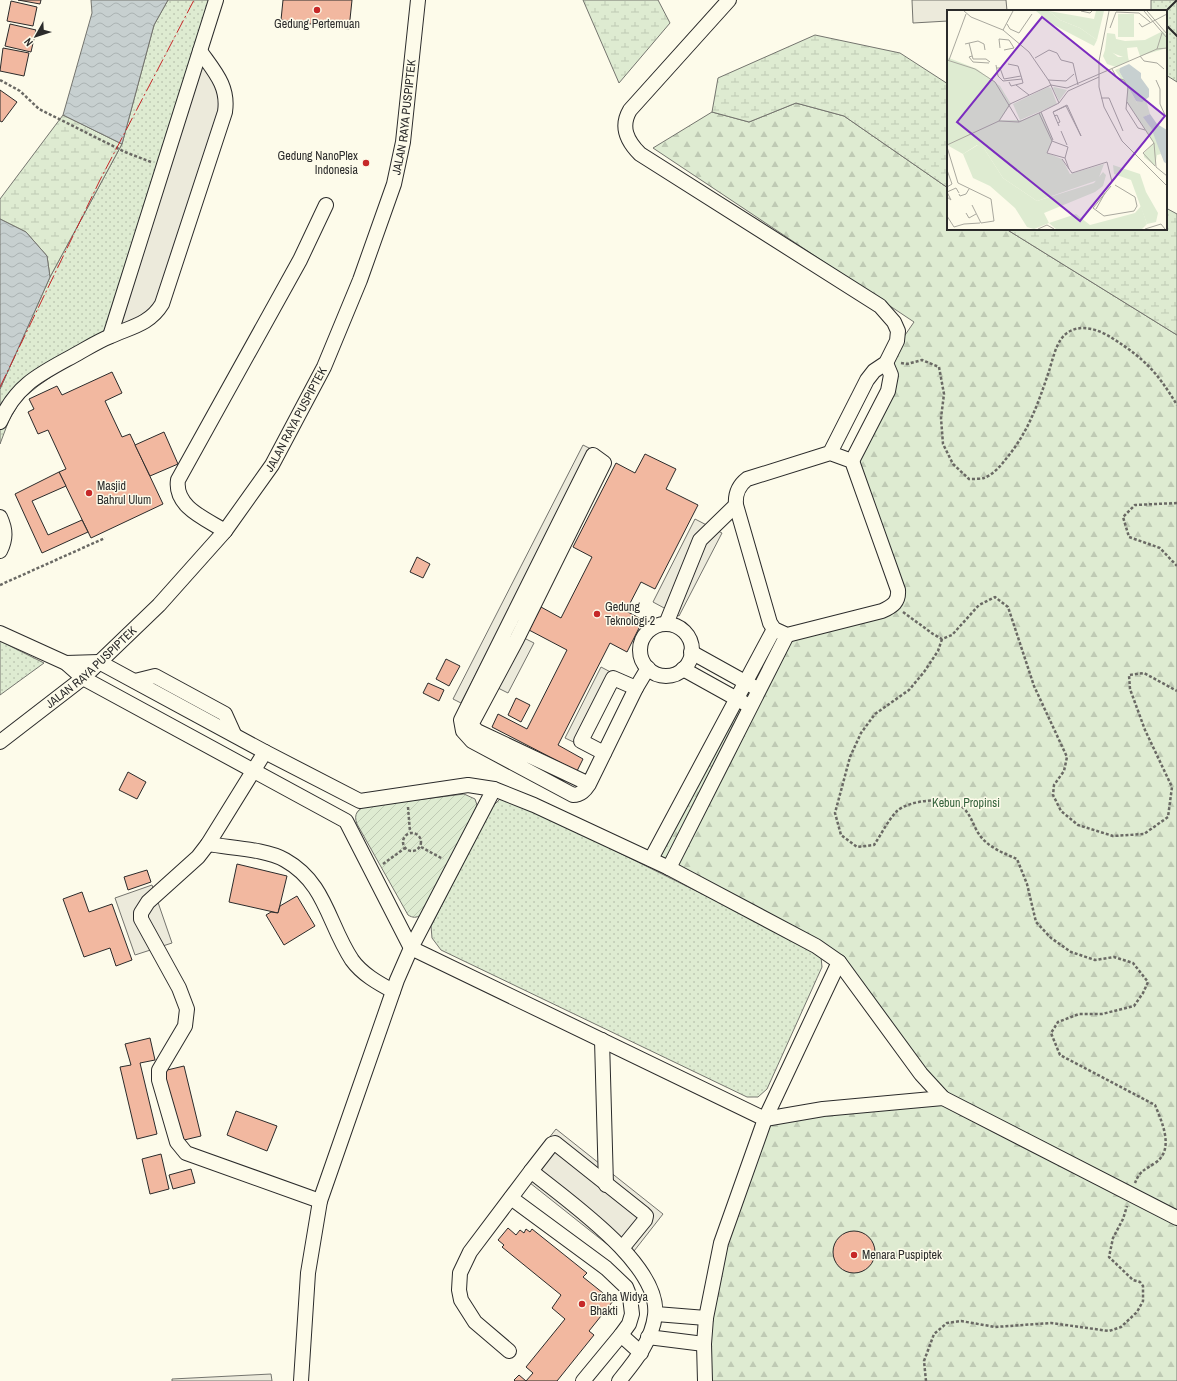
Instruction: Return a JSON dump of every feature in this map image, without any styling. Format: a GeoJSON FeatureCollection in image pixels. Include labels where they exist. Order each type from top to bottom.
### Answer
{"type":"FeatureCollection","features":[{"type":"Feature","properties":{"kind":"street"},"geometry":{"type":"LineString","coordinates":[[110,336],[216,0]]}},
{"type":"Feature","properties":{"kind":"street","name":"JALAN RAYA PUSPIPTEK"},"geometry":{"type":"LineString","coordinates":[[0,742],[83,678],[159,605],[224,531],[272,465],[317,383],[360,280],[394,184],[401,158],[418,0]]}},
{"type":"Feature","properties":{"kind":"street"},"geometry":{"type":"LineString","coordinates":[[729,0],[630,110],[625,123],[627,138],[640,154],[880,306],[894,322],[898,331],[897,341],[887,361],[871,374],[830,453]]}},
{"type":"Feature","properties":{"kind":"street"},"geometry":{"type":"LineString","coordinates":[[0,422],[12,399],[36,376],[110,336],[148,321],[156,314],[162,304],[225,112],[226,95],[221,80],[200,51]]}},
{"type":"Feature","properties":{"kind":"street"},"geometry":{"type":"LineString","coordinates":[[224,531],[189,509],[180,496],[178,480],[300,260],[326,205]]}},
{"type":"Feature","properties":{"kind":"street"},"geometry":{"type":"LineString","coordinates":[[651,859],[747,683],[781,632],[882,610],[893,605],[898,598],[898,590],[852,460],[888,391],[891,375],[887,361]]}},
{"type":"Feature","properties":{"kind":"street"},"geometry":{"type":"LineString","coordinates":[[781,632],[770,623],[736,505],[737,491],[742,482],[747,479],[830,453],[852,460]]}},
{"type":"Feature","properties":{"kind":"street"},"geometry":{"type":"LineString","coordinates":[[584,488],[544,566],[523,594],[504,631],[461,720],[462,731],[474,736],[573,795],[584,792],[636,688],[648,668]]}},
{"type":"Feature","properties":{"kind":"street"},"geometry":{"type":"LineString","coordinates":[[666,624],[700,540],[736,505]]}},
{"type":"Feature","properties":{"kind":"street"},"geometry":{"type":"LineString","coordinates":[[0,517],[5,528],[6,535],[0,552]]}},
{"type":"Feature","properties":{"kind":"street"},"geometry":{"type":"LineString","coordinates":[[474,736],[472,721],[536,601],[544,566]]}},
{"type":"Feature","properties":{"kind":"street"},"geometry":{"type":"LineString","coordinates":[[523,594],[536,601]]}},
{"type":"Feature","properties":{"kind":"street"},"geometry":{"type":"LineString","coordinates":[[666,624],[677,626],[683,631],[691,644],[691,652],[689,661],[683,669],[677,673],[661,675],[648,668],[640,656],[641,641],[649,629],[666,624]]}},
{"type":"Feature","properties":{"kind":"street"},"geometry":{"type":"LineString","coordinates":[[504,631],[517,638]]}},
{"type":"Feature","properties":{"kind":"street"},"geometry":{"type":"LineString","coordinates":[[669,868],[752,707],[760,690],[781,632]]}},
{"type":"Feature","properties":{"kind":"street"},"geometry":{"type":"LineString","coordinates":[[0,633],[66,663],[83,678],[346,821],[410,948],[765,1120],[823,1109],[943,1098]]}},
{"type":"Feature","properties":{"kind":"street"},"geometry":{"type":"LineString","coordinates":[[691,652],[760,690]]}},
{"type":"Feature","properties":{"kind":"street"},"geometry":{"type":"LineString","coordinates":[[66,663],[99,662],[135,681],[155,676],[225,714],[234,734],[265,752],[360,801],[468,785],[494,789],[534,805],[651,859],[816,946],[840,962],[921,1074],[943,1098],[1177,1218]]}},
{"type":"Feature","properties":{"kind":"street"},"geometry":{"type":"LineString","coordinates":[[683,669],[752,707]]}},
{"type":"Feature","properties":{"kind":"street"},"geometry":{"type":"LineString","coordinates":[[604,753],[581,741],[613,678],[636,688]]}},
{"type":"Feature","properties":{"kind":"street"},"geometry":{"type":"LineString","coordinates":[[265,752],[255,771],[208,844],[198,857],[148,902],[140,915],[179,988],[187,1009],[185,1026],[159,1070],[159,1080],[177,1142],[190,1155],[320,1201]]}},
{"type":"Feature","properties":{"kind":"street"},"geometry":{"type":"LineString","coordinates":[[301,1381],[308,1273],[320,1201],[393,991],[410,948],[494,789]]}},
{"type":"Feature","properties":{"kind":"street"},"geometry":{"type":"LineString","coordinates":[[346,821],[360,801]]}},
{"type":"Feature","properties":{"kind":"street"},"geometry":{"type":"LineString","coordinates":[[208,844],[284,859],[302,871],[323,898],[339,938],[353,961],[372,979],[393,991]]}},
{"type":"Feature","properties":{"kind":"street"},"geometry":{"type":"LineString","coordinates":[[705,1381],[704,1344],[706,1318],[722,1243],[765,1120],[840,962]]}},
{"type":"Feature","properties":{"kind":"street"},"geometry":{"type":"LineString","coordinates":[[602,1040],[606,1185]]}},
{"type":"Feature","properties":{"kind":"street"},"geometry":{"type":"LineString","coordinates":[[509,1351],[475,1322],[461,1300],[458,1290],[460,1273],[470,1252],[552,1144],[556,1143],[646,1216],[623,1247]]}},
{"type":"Feature","properties":{"kind":"street"},"geometry":{"type":"LineString","coordinates":[[531,1171],[623,1247],[639,1266],[647,1281],[652,1293],[656,1314],[641,1353],[619,1381]]}},
{"type":"Feature","properties":{"kind":"street"},"geometry":{"type":"LineString","coordinates":[[510,1198],[606,1268],[626,1287],[630,1297],[632,1314],[629,1324],[582,1381]]}},
{"type":"Feature","properties":{"kind":"street"},"geometry":{"type":"LineString","coordinates":[[656,1314],[706,1318]]}},
{"type":"Feature","properties":{"kind":"street"},"geometry":{"type":"LineString","coordinates":[[621,1335],[641,1353]]}},
{"type":"Feature","properties":{"kind":"street"},"geometry":{"type":"LineString","coordinates":[[648,1337],[704,1344]]}},
{"type":"Feature","properties":{"kind":"path"},"geometry":{"type":"LineString","coordinates":[[0,80],[20,91],[40,109],[126,152],[164,167]]}},
{"type":"Feature","properties":{"kind":"path"},"geometry":{"type":"LineString","coordinates":[[887,361],[907,364],[922,360],[939,367],[944,394],[941,418],[943,444],[953,464],[969,479],[985,478],[999,468],[1025,434],[1036,408],[1057,347],[1067,333],[1084,327],[1107,335],[1137,354],[1161,379],[1177,405]]}},
{"type":"Feature","properties":{"kind":"path"},"geometry":{"type":"LineString","coordinates":[[1177,502],[1135,504],[1123,517],[1129,537],[1160,548],[1177,566]]}},
{"type":"Feature","properties":{"kind":"path"},"geometry":{"type":"LineString","coordinates":[[0,585],[105,538]]}},
{"type":"Feature","properties":{"kind":"path"},"geometry":{"type":"LineString","coordinates":[[926,1381],[924,1361],[934,1334],[947,1323],[961,1321],[995,1327],[1051,1323],[1109,1331],[1121,1327],[1137,1312],[1143,1301],[1143,1286],[1140,1282],[1133,1280],[1109,1257],[1113,1238],[1123,1219],[1138,1176],[1147,1166],[1155,1163],[1164,1151],[1165,1130],[1155,1105],[1060,1054],[1051,1033],[1058,1022],[1079,1014],[1102,1014],[1134,1006],[1143,993],[1148,982],[1133,963],[1114,957],[1095,960],[1071,952],[1051,938],[1036,922],[1028,884],[1017,859],[994,848],[978,832],[972,818],[961,805],[946,799],[906,806],[896,812],[874,845],[857,847],[841,835],[835,813],[850,757],[861,732],[875,714],[909,690],[924,672],[938,651],[942,639],[952,635],[979,605],[995,597],[1008,607],[1034,686],[1067,758],[1064,771],[1054,785],[1053,795],[1061,811],[1078,825],[1113,836],[1144,834],[1168,817],[1172,788],[1145,730],[1130,689],[1129,675],[1144,673],[1177,690]]}},
{"type":"Feature","properties":{"kind":"path"},"geometry":{"type":"LineString","coordinates":[[893,605],[942,639]]}},
{"type":"Feature","properties":{"kind":"path"},"geometry":{"type":"LineString","coordinates":[[406,793],[410,832]]}},
{"type":"Feature","properties":{"kind":"path"},"geometry":{"type":"LineString","coordinates":[[405,848],[413,852],[421,847],[422,841],[420,836],[416,833],[410,832]]}},
{"type":"Feature","properties":{"kind":"path"},"geometry":{"type":"LineString","coordinates":[[405,848],[403,838],[410,832]]}},
{"type":"Feature","properties":{"kind":"path"},"geometry":{"type":"LineString","coordinates":[[421,847],[454,866]]}},
{"type":"Feature","properties":{"kind":"path"},"geometry":{"type":"LineString","coordinates":[[372,872],[405,848]]}},
{"type":"Feature","properties":{"kind":"green space"},"geometry":{"type":"Polygon","coordinates":[[[168,0],[217,0],[113,333],[38,386],[21,400],[9,420],[0,444],[0,389],[50,277],[122,144],[154,25],[168,0]]]}},
{"type":"Feature","properties":{"kind":"green space"},"geometry":{"type":"Polygon","coordinates":[[[583,0],[658,0],[670,23],[619,83],[583,0]]]}},
{"type":"Feature","properties":{"kind":"green space"},"geometry":{"type":"Polygon","coordinates":[[[1151,0],[1177,0],[1177,82],[1167,76],[1167,10],[1151,10],[1151,0]]]}},
{"type":"Feature","properties":{"kind":"green space"},"geometry":{"type":"Polygon","coordinates":[[[815,35],[900,53],[947,83],[947,187],[844,116],[796,103],[749,122],[712,112],[718,78],[815,35]]]}},
{"type":"Feature","properties":{"kind":"green space","name":"Kebun Propinsi"},"geometry":{"type":"Polygon","coordinates":[[[796,103],[844,116],[947,187],[947,230],[1008,230],[1177,335],[1177,1381],[698,1381],[698,1340],[705,1287],[718,1241],[762,1117],[934,1098],[834,966],[813,949],[651,867],[775,630],[887,608],[896,599],[852,461],[888,391],[888,360],[914,322],[653,148],[712,112],[749,122],[796,103]]]}},
{"type":"Feature","properties":{"kind":"green space"},"geometry":{"type":"Polygon","coordinates":[[[63,115],[122,144],[50,277],[47,256],[26,232],[0,219],[0,199],[63,115]]]}},
{"type":"Feature","properties":{"kind":"green space"},"geometry":{"type":"Polygon","coordinates":[[[1167,209],[1177,214],[1177,335],[1008,230],[1167,230],[1167,209]]]}},
{"type":"Feature","properties":{"kind":"green space"},"geometry":{"type":"Polygon","coordinates":[[[0,641],[44,663],[0,695],[0,641]]]}},
{"type":"Feature","properties":{"kind":"green space"},"geometry":{"type":"Polygon","coordinates":[[[464,794],[475,799],[477,805],[475,810],[421,915],[418,917],[410,916],[408,915],[357,824],[356,814],[362,808],[368,806],[464,794]]]}},
{"type":"Feature","properties":{"kind":"green space"},"geometry":{"type":"Polygon","coordinates":[[[500,799],[511,799],[813,949],[821,957],[822,967],[767,1089],[758,1097],[747,1097],[441,950],[432,938],[431,926],[492,807],[500,799]]]}},
{"type":"Feature","properties":{"kind":"shaded area"},"geometry":{"type":"Polygon","coordinates":[[[912,0],[1006,0],[1007,10],[947,10],[947,21],[913,23],[912,0]]]}},
{"type":"Feature","properties":{"kind":"shaded area"},"geometry":{"type":"Polygon","coordinates":[[[201,54],[225,110],[165,305],[113,333],[201,54]]]}},
{"type":"Feature","properties":{"kind":"shaded area"},"geometry":{"type":"Polygon","coordinates":[[[583,445],[591,449],[461,703],[453,699],[583,445]]]}},
{"type":"Feature","properties":{"kind":"shaded area"},"geometry":{"type":"Polygon","coordinates":[[[695,519],[722,533],[679,616],[653,602],[695,519]]]}},
{"type":"Feature","properties":{"kind":"shaded area"},"geometry":{"type":"Polygon","coordinates":[[[520,636],[534,643],[508,693],[494,686],[520,636]]]}},
{"type":"Feature","properties":{"kind":"shaded area"},"geometry":{"type":"Polygon","coordinates":[[[601,667],[620,677],[584,747],[565,738],[601,667]]]}},
{"type":"Feature","properties":{"kind":"shaded area"},"geometry":{"type":"Polygon","coordinates":[[[152,885],[172,943],[135,955],[115,898],[152,885]]]}},
{"type":"Feature","properties":{"kind":"shaded area"},"geometry":{"type":"Polygon","coordinates":[[[556,1129],[663,1214],[627,1260],[520,1175],[556,1129]]]}},
{"type":"Feature","properties":{"kind":"shaded area"},"geometry":{"type":"Polygon","coordinates":[[[271,1374],[272,1381],[172,1381],[172,1379],[271,1374]]]}},
{"type":"Feature","properties":{"kind":"water"},"geometry":{"type":"Polygon","coordinates":[[[91,0],[168,0],[154,25],[122,144],[63,115],[92,13],[91,0]]]}},
{"type":"Feature","properties":{"kind":"water"},"geometry":{"type":"Polygon","coordinates":[[[0,219],[26,232],[47,256],[50,277],[0,389],[0,219]]]}},
{"type":"Feature","properties":{"kind":"building"},"geometry":{"type":"Polygon","coordinates":[[[18,0],[41,0],[40,4],[18,0]]]}},
{"type":"Feature","properties":{"kind":"building","name":"Gedung Pertemuan"},"geometry":{"type":"Polygon","coordinates":[[[283,0],[352,0],[349,29],[281,20],[283,0]]]}},
{"type":"Feature","properties":{"kind":"building"},"geometry":{"type":"Polygon","coordinates":[[[11,1],[37,7],[33,26],[7,21],[11,1]]]}},
{"type":"Feature","properties":{"kind":"building"},"geometry":{"type":"Polygon","coordinates":[[[10,24],[36,30],[31,52],[5,46],[10,24]]]}},
{"type":"Feature","properties":{"kind":"building"},"geometry":{"type":"Polygon","coordinates":[[[3,48],[29,53],[24,76],[0,71],[3,48]]]}},
{"type":"Feature","properties":{"kind":"building"},"geometry":{"type":"Polygon","coordinates":[[[0,90],[17,102],[2,122],[0,121],[0,90]]]}},
{"type":"Feature","properties":{"kind":"building"},"geometry":{"type":"Polygon","coordinates":[[[112,372],[122,393],[105,401],[122,437],[130,434],[163,504],[91,538],[59,472],[66,469],[48,430],[38,434],[28,412],[34,409],[29,399],[57,386],[62,395],[112,372]]]}},
{"type":"Feature","properties":{"kind":"building"},"geometry":{"type":"Polygon","coordinates":[[[164,432],[178,464],[150,476],[135,445],[164,432]]]}},
{"type":"Feature","properties":{"kind":"building","name":"Gedung Teknologi 2"},"geometry":{"type":"Polygon","coordinates":[[[645,454],[676,469],[666,489],[698,505],[655,589],[641,582],[626,611],[643,620],[627,652],[610,643],[558,745],[583,759],[577,771],[492,727],[498,714],[527,729],[567,650],[529,630],[541,607],[561,618],[592,557],[573,547],[616,463],[635,473],[645,454]]]}},
{"type":"Feature","properties":{"kind":"building"},"geometry":{"type":"Polygon","coordinates":[[[59,472],[66,486],[32,501],[48,535],[82,520],[88,532],[42,553],[15,494],[59,472]]]}},
{"type":"Feature","properties":{"kind":"building"},"geometry":{"type":"Polygon","coordinates":[[[417,557],[430,564],[423,578],[410,572],[417,557]]]}},
{"type":"Feature","properties":{"kind":"building"},"geometry":{"type":"Polygon","coordinates":[[[446,659],[460,666],[449,686],[436,679],[446,659]]]}},
{"type":"Feature","properties":{"kind":"building"},"geometry":{"type":"Polygon","coordinates":[[[428,683],[444,690],[439,701],[423,693],[428,683]]]}},
{"type":"Feature","properties":{"kind":"building"},"geometry":{"type":"Polygon","coordinates":[[[516,698],[530,705],[521,722],[508,715],[516,698]]]}},
{"type":"Feature","properties":{"kind":"building"},"geometry":{"type":"Polygon","coordinates":[[[128,772],[146,782],[137,799],[119,790],[128,772]]]}},
{"type":"Feature","properties":{"kind":"building"},"geometry":{"type":"Polygon","coordinates":[[[237,864],[287,876],[278,913],[229,902],[237,864]]]}},
{"type":"Feature","properties":{"kind":"building"},"geometry":{"type":"Polygon","coordinates":[[[147,870],[151,882],[128,890],[124,877],[147,870]]]}},
{"type":"Feature","properties":{"kind":"building"},"geometry":{"type":"Polygon","coordinates":[[[82,892],[89,912],[112,904],[132,960],[116,966],[110,948],[84,957],[63,899],[82,892]]]}},
{"type":"Feature","properties":{"kind":"building"},"geometry":{"type":"Polygon","coordinates":[[[297,896],[315,926],[284,945],[266,915],[271,912],[278,913],[280,906],[297,896]]]}},
{"type":"Feature","properties":{"kind":"building"},"geometry":{"type":"Polygon","coordinates":[[[150,1038],[155,1060],[140,1063],[157,1134],[137,1139],[120,1067],[131,1065],[125,1044],[150,1038]]]}},
{"type":"Feature","properties":{"kind":"building"},"geometry":{"type":"Polygon","coordinates":[[[184,1066],[201,1136],[180,1141],[163,1071],[184,1066]]]}},
{"type":"Feature","properties":{"kind":"building"},"geometry":{"type":"Polygon","coordinates":[[[236,1111],[277,1126],[267,1151],[227,1135],[236,1111]]]}},
{"type":"Feature","properties":{"kind":"building"},"geometry":{"type":"Polygon","coordinates":[[[161,1154],[169,1189],[150,1194],[142,1159],[161,1154]]]}},
{"type":"Feature","properties":{"kind":"building"},"geometry":{"type":"Polygon","coordinates":[[[191,1169],[195,1183],[173,1189],[169,1175],[191,1169]]]}},
{"type":"Feature","properties":{"kind":"building","name":"Graha Widya Bhakti"},"geometry":{"type":"Polygon","coordinates":[[[508,1228],[516,1235],[520,1230],[524,1233],[526,1229],[530,1232],[532,1229],[587,1273],[583,1277],[613,1301],[589,1331],[594,1335],[557,1381],[526,1381],[533,1373],[526,1367],[565,1319],[552,1308],[561,1295],[502,1247],[504,1245],[498,1240],[508,1228]]]}},
{"type":"Feature","properties":{"kind":"building","name":"Menara Puspiptek"},"geometry":{"type":"Polygon","coordinates":[[[850,1231],[858,1231],[866,1234],[872,1240],[875,1252],[872,1264],[866,1270],[858,1273],[850,1273],[842,1270],[836,1264],[833,1256],[833,1248],[836,1240],[842,1234],[850,1231]]]}},
{"type":"Feature","properties":{"kind":"building"},"geometry":{"type":"Polygon","coordinates":[[[519,1375],[526,1381],[515,1381],[514,1380],[519,1375]]]}},
{"type":"Feature","properties":{"kind":"wall"},"geometry":{"type":"LineString","coordinates":[[1167,10],[1177,0]]}},
{"type":"Feature","properties":{"kind":"wall"},"geometry":{"type":"LineString","coordinates":[[1167,26],[1177,36]]}},
{"type":"Feature","properties":{"kind":"power"},"geometry":{"type":"LineString","coordinates":[[0,387],[100,180],[194,0]]}},
{"type":"Feature","properties":{"kind":"place","name":"Gedung Pertemuan"},"geometry":{"type":"Point","coordinates":[317,10]}},
{"type":"Feature","properties":{"kind":"place","name":"Gedung NanoPlex Indonesia"},"geometry":{"type":"Point","coordinates":[366,163]}},
{"type":"Feature","properties":{"kind":"place","name":"Masjid Bahrul Ulum"},"geometry":{"type":"Point","coordinates":[89,493]}},
{"type":"Feature","properties":{"kind":"place","name":"Gedung Teknologi 2"},"geometry":{"type":"Point","coordinates":[597,614]}},
{"type":"Feature","properties":{"kind":"place","name":"Menara Puspiptek"},"geometry":{"type":"Point","coordinates":[854,1255]}},
{"type":"Feature","properties":{"kind":"place","name":"Graha Widya Bhakti"},"geometry":{"type":"Point","coordinates":[582,1304]}}]}
